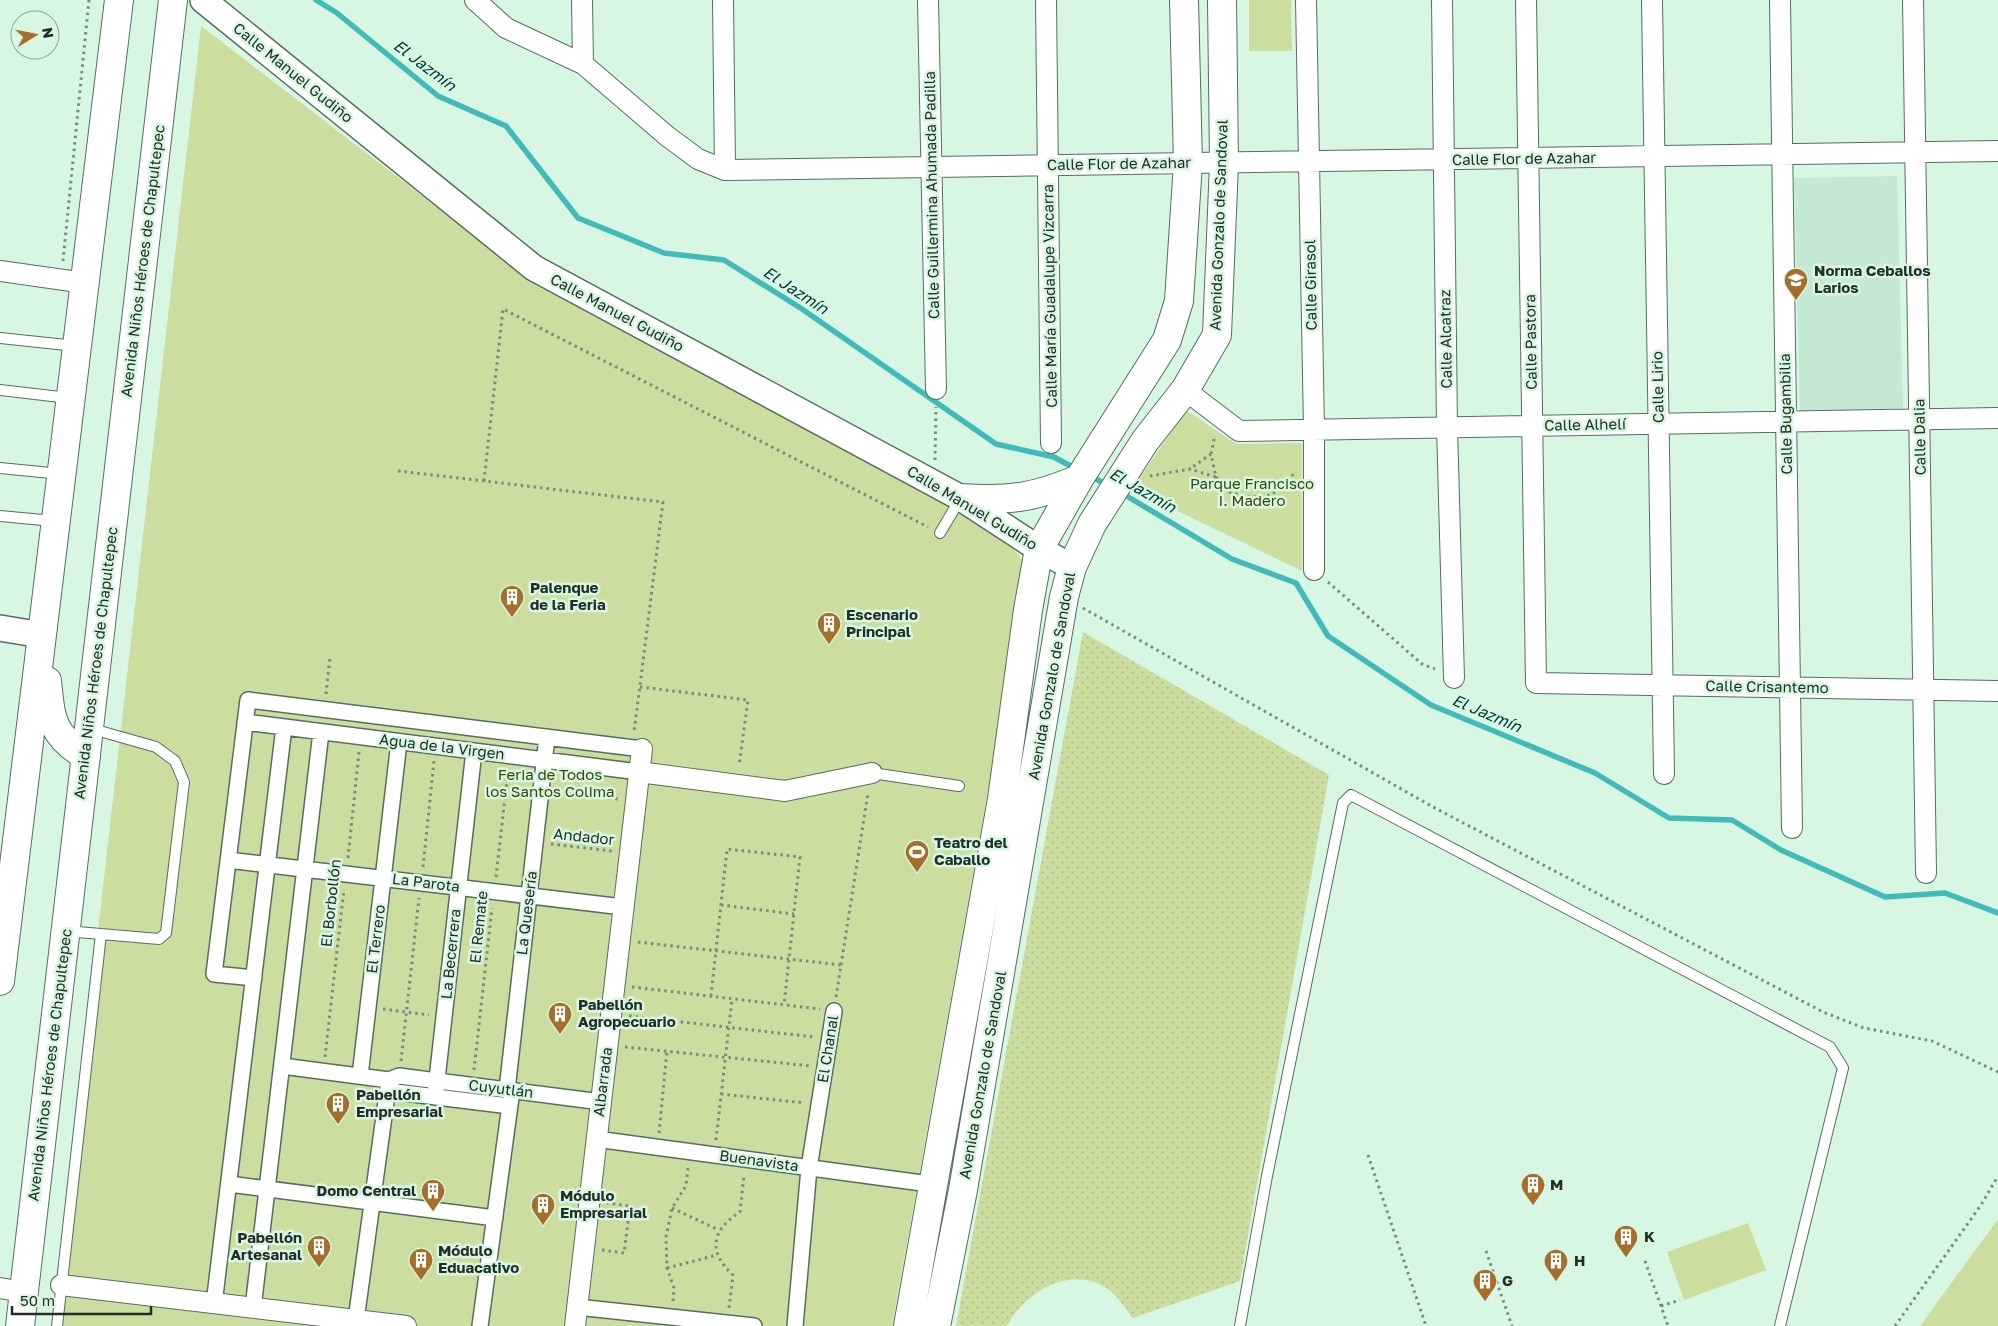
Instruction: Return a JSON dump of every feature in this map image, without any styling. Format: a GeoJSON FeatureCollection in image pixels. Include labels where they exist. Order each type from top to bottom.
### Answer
{"type":"FeatureCollection","features":[{"type":"Feature","properties":{"kind":"main road"},"geometry":{"type":"LineString","coordinates":[[0,976],[119,0]]}},
{"type":"Feature","properties":{"kind":"main road","name":"Avenida Niños Héroes de Chapultepec"},"geometry":{"type":"LineString","coordinates":[[20,1326],[12,1290],[66,931],[172,0]]}},
{"type":"Feature","properties":{"kind":"main road","name":"Avenida Gonzalo de Sandoval"},"geometry":{"type":"LineString","coordinates":[[908,1326],[1000,809],[1028,610],[1039,550],[1083,473],[1167,340],[1179,301],[1188,163],[1184,0]]}},
{"type":"Feature","properties":{"kind":"main road","name":"Avenida Gonzalo de Sandoval"},"geometry":{"type":"LineString","coordinates":[[936,1326],[964,1190],[1064,598],[1072,567],[1092,524],[1125,485],[1145,441],[1185,390],[1217,335],[1224,163],[1222,0]]}},
{"type":"Feature","properties":{"kind":"main road"},"geometry":{"type":"LineString","coordinates":[[960,498],[995,500],[1033,496],[1083,473]]}},
{"type":"Feature","properties":{"kind":"main road"},"geometry":{"type":"LineString","coordinates":[[42,635],[51,717],[67,745],[86,756]]}},
{"type":"Feature","properties":{"kind":"street","name":"Calle Manuel Gudiño"},"geometry":{"type":"LineString","coordinates":[[203,0],[534,268],[935,484],[960,498],[1039,550],[1072,567]]}},
{"type":"Feature","properties":{"kind":"street","name":"Calle Flor de Azahar"},"geometry":{"type":"LineString","coordinates":[[475,0],[506,28],[583,64],[682,148],[698,159],[725,170],[1998,151]]}},
{"type":"Feature","properties":{"kind":"street"},"geometry":{"type":"LineString","coordinates":[[582,0],[583,64]]}},
{"type":"Feature","properties":{"kind":"street"},"geometry":{"type":"LineString","coordinates":[[723,0],[725,170]]}},
{"type":"Feature","properties":{"kind":"street","name":"Calle Guillermina Ahumada Padilla"},"geometry":{"type":"LineString","coordinates":[[928,0],[936,389]]}},
{"type":"Feature","properties":{"kind":"street","name":"Calle María Guadalupe Vizcarra"},"geometry":{"type":"LineString","coordinates":[[1046,0],[1051,443]]}},
{"type":"Feature","properties":{"kind":"street","name":"Calle Girasol"},"geometry":{"type":"LineString","coordinates":[[1306,0],[1314,429],[1314,570]]}},
{"type":"Feature","properties":{"kind":"street","name":"Calle Alcatraz"},"geometry":{"type":"LineString","coordinates":[[1442,0],[1447,427],[1454,678]]}},
{"type":"Feature","properties":{"kind":"street","name":"Calle Pastora"},"geometry":{"type":"LineString","coordinates":[[1526,0],[1536,684]]}},
{"type":"Feature","properties":{"kind":"street","name":"Calle Lirio"},"geometry":{"type":"LineString","coordinates":[[1652,0],[1664,774]]}},
{"type":"Feature","properties":{"kind":"street","name":"Calle Bugambilia"},"geometry":{"type":"LineString","coordinates":[[1780,0],[1792,828]]}},
{"type":"Feature","properties":{"kind":"street","name":"Calle Dalia"},"geometry":{"type":"LineString","coordinates":[[1913,0],[1926,873]]}},
{"type":"Feature","properties":{"kind":"street"},"geometry":{"type":"LineString","coordinates":[[0,271],[85,283]]}},
{"type":"Feature","properties":{"kind":"street","name":"Calle Alhelí"},"geometry":{"type":"LineString","coordinates":[[1185,390],[1239,431],[1998,418]]}},
{"type":"Feature","properties":{"kind":"street"},"geometry":{"type":"LineString","coordinates":[[0,628],[42,635]]}},
{"type":"Feature","properties":{"kind":"street","name":"Calle Crisantemo"},"geometry":{"type":"LineString","coordinates":[[1536,684],[1998,691]]}},
{"type":"Feature","properties":{"kind":"street","name":"Agua de la Virgen"},"geometry":{"type":"LineString","coordinates":[[637,748],[248,700],[245,722],[639,772]]}},
{"type":"Feature","properties":{"kind":"street"},"geometry":{"type":"LineString","coordinates":[[245,722],[214,974],[254,978]]}},
{"type":"Feature","properties":{"kind":"street"},"geometry":{"type":"LineString","coordinates":[[214,1304],[284,727]]}},
{"type":"Feature","properties":{"kind":"street"},"geometry":{"type":"LineString","coordinates":[[253,1308],[321,732]]}},
{"type":"Feature","properties":{"kind":"street","name":"La Quesería"},"geometry":{"type":"LineString","coordinates":[[480,1326],[510,1106],[509,1090],[547,737]]}},
{"type":"Feature","properties":{"kind":"street","name":"El Terrero"},"geometry":{"type":"LineString","coordinates":[[360,1076],[399,742]]}},
{"type":"Feature","properties":{"kind":"street","name":"Albarrada"},"geometry":{"type":"LineString","coordinates":[[576,1316],[636,802],[639,772],[637,748]]}},
{"type":"Feature","properties":{"kind":"street","name":"La Becerrera"},"geometry":{"type":"LineString","coordinates":[[435,1097],[474,751]]}},
{"type":"Feature","properties":{"kind":"street"},"geometry":{"type":"LineString","coordinates":[[639,772],[785,791],[872,773]]}},
{"type":"Feature","properties":{"kind":"street","name":"La Parota"},"geometry":{"type":"LineString","coordinates":[[228,860],[623,907]]}},
{"type":"Feature","properties":{"kind":"street","name":"El Chanal"},"geometry":{"type":"LineString","coordinates":[[795,1326],[808,1168],[834,1011]]}},
{"type":"Feature","properties":{"kind":"street","name":"Cuyutlán"},"geometry":{"type":"LineString","coordinates":[[282,1066],[360,1076],[435,1097],[510,1106]]}},
{"type":"Feature","properties":{"kind":"street","name":"Cuyutlán"},"geometry":{"type":"LineString","coordinates":[[388,1085],[399,1076],[601,1102]]}},
{"type":"Feature","properties":{"kind":"street"},"geometry":{"type":"LineString","coordinates":[[356,1320],[388,1085]]}},
{"type":"Feature","properties":{"kind":"street","name":"Buenavista"},"geometry":{"type":"LineString","coordinates":[[596,1140],[922,1184]]}},
{"type":"Feature","properties":{"kind":"street"},"geometry":{"type":"LineString","coordinates":[[229,1184],[494,1218]]}},
{"type":"Feature","properties":{"kind":"street"},"geometry":{"type":"LineString","coordinates":[[61,1285],[406,1326]]}},
{"type":"Feature","properties":{"kind":"street"},"geometry":{"type":"LineString","coordinates":[[576,1316],[754,1326]]}},
{"type":"Feature","properties":{"kind":"lane"},"geometry":{"type":"LineString","coordinates":[[0,338],[77,346]]}},
{"type":"Feature","properties":{"kind":"lane"},"geometry":{"type":"LineString","coordinates":[[0,390],[71,398]]}},
{"type":"Feature","properties":{"kind":"lane"},"geometry":{"type":"LineString","coordinates":[[0,468],[62,474]]}},
{"type":"Feature","properties":{"kind":"lane"},"geometry":{"type":"LineString","coordinates":[[940,533],[960,498]]}},
{"type":"Feature","properties":{"kind":"lane"},"geometry":{"type":"LineString","coordinates":[[0,516],[56,522]]}},
{"type":"Feature","properties":{"kind":"lane"},"geometry":{"type":"LineString","coordinates":[[66,931],[159,940],[166,933],[184,782],[175,761],[156,748],[89,728]]}},
{"type":"Feature","properties":{"kind":"lane"},"geometry":{"type":"LineString","coordinates":[[872,773],[959,786]]}},
{"type":"Feature","properties":{"kind":"lane"},"geometry":{"type":"LineString","coordinates":[[1240,1326],[1267,1176],[1342,803],[1352,795],[1830,1047],[1844,1068],[1780,1326]]}},
{"type":"Feature","properties":{"kind":"lane"},"geometry":{"type":"LineString","coordinates":[[57,1326],[101,934]]}},
{"type":"Feature","properties":{"kind":"path"},"geometry":{"type":"LineString","coordinates":[[484,481],[503,309],[940,533]]}},
{"type":"Feature","properties":{"kind":"path"},"geometry":{"type":"LineString","coordinates":[[935,484],[936,417]]}},
{"type":"Feature","properties":{"kind":"path"},"geometry":{"type":"LineString","coordinates":[[1215,435],[1211,454],[1216,477]]}},
{"type":"Feature","properties":{"kind":"path"},"geometry":{"type":"LineString","coordinates":[[1125,485],[1190,469],[1211,454]]}},
{"type":"Feature","properties":{"kind":"path"},"geometry":{"type":"LineString","coordinates":[[1190,469],[1216,477],[1231,493],[1252,497],[1271,495],[1288,481],[1298,467]]}},
{"type":"Feature","properties":{"kind":"path"},"geometry":{"type":"LineString","coordinates":[[398,471],[663,502],[640,686],[637,748]]}},
{"type":"Feature","properties":{"kind":"path"},"geometry":{"type":"LineString","coordinates":[[1314,570],[1422,664],[1454,678]]}},
{"type":"Feature","properties":{"kind":"path"},"geometry":{"type":"LineString","coordinates":[[1064,598],[1433,807],[1824,1012],[1864,1028],[1932,1041],[1998,1072]]}},
{"type":"Feature","properties":{"kind":"path"},"geometry":{"type":"LineString","coordinates":[[640,686],[748,700],[737,784]]}},
{"type":"Feature","properties":{"kind":"path","name":"El Borbollón"},"geometry":{"type":"LineString","coordinates":[[323,1072],[361,737]]}},
{"type":"Feature","properties":{"kind":"path","name":"El Remate"},"geometry":{"type":"LineString","coordinates":[[472,1085],[510,756]]}},
{"type":"Feature","properties":{"kind":"path","name":"El Chanal"},"geometry":{"type":"LineString","coordinates":[[834,1011],[872,773]]}},
{"type":"Feature","properties":{"kind":"path"},"geometry":{"type":"LineString","coordinates":[[541,790],[636,802]]}},
{"type":"Feature","properties":{"kind":"path","name":"Andador"},"geometry":{"type":"LineString","coordinates":[[535,843],[630,853]]}},
{"type":"Feature","properties":{"kind":"path"},"geometry":{"type":"LineString","coordinates":[[711,996],[727,849],[800,857],[784,1005]]}},
{"type":"Feature","properties":{"kind":"path"},"geometry":{"type":"LineString","coordinates":[[721,905],[794,914]]}},
{"type":"Feature","properties":{"kind":"path"},"geometry":{"type":"LineString","coordinates":[[620,940],[841,965]]}},
{"type":"Feature","properties":{"kind":"path"},"geometry":{"type":"LineString","coordinates":[[614,985],[834,1011]]}},
{"type":"Feature","properties":{"kind":"path"},"geometry":{"type":"LineString","coordinates":[[714,1156],[732,999]]}},
{"type":"Feature","properties":{"kind":"path"},"geometry":{"type":"LineString","coordinates":[[368,1008],[444,1016]]}},
{"type":"Feature","properties":{"kind":"path"},"geometry":{"type":"LineString","coordinates":[[611,1014],[829,1038]]}},
{"type":"Feature","properties":{"kind":"path"},"geometry":{"type":"LineString","coordinates":[[607,1045],[824,1068]]}},
{"type":"Feature","properties":{"kind":"path"},"geometry":{"type":"LineString","coordinates":[[658,1148],[667,1051]]}},
{"type":"Feature","properties":{"kind":"path"},"geometry":{"type":"LineString","coordinates":[[721,1094],[818,1105]]}},
{"type":"Feature","properties":{"kind":"path"},"geometry":{"type":"LineString","coordinates":[[1368,1155],[1426,1326]]}},
{"type":"Feature","properties":{"kind":"path"},"geometry":{"type":"LineString","coordinates":[[727,1323],[733,1275],[724,1267],[717,1255],[716,1242],[719,1230],[728,1220],[740,1212],[746,1160]]}},
{"type":"Feature","properties":{"kind":"path"},"geometry":{"type":"LineString","coordinates":[[1895,1326],[1981,1205],[1998,1176]]}},
{"type":"Feature","properties":{"kind":"path"},"geometry":{"type":"LineString","coordinates":[[674,1288],[667,1268],[666,1237],[672,1208],[686,1186]]}},
{"type":"Feature","properties":{"kind":"path"},"geometry":{"type":"LineString","coordinates":[[584,1248],[624,1254],[630,1206],[589,1200]]}},
{"type":"Feature","properties":{"kind":"path"},"geometry":{"type":"LineString","coordinates":[[672,1208],[719,1230]]}},
{"type":"Feature","properties":{"kind":"path"},"geometry":{"type":"LineString","coordinates":[[1486,1251],[1512,1326]]}},
{"type":"Feature","properties":{"kind":"path"},"geometry":{"type":"LineString","coordinates":[[667,1268],[717,1255]]}},
{"type":"Feature","properties":{"kind":"path"},"geometry":{"type":"LineString","coordinates":[[1645,1261],[1668,1326]]}},
{"type":"Feature","properties":{"kind":"path"},"geometry":{"type":"LineString","coordinates":[[1661,1306],[1680,1300]]}},
{"type":"Feature","properties":{"kind":"shaded area"},"geometry":{"type":"Polygon","coordinates":[[[1897,176],[1903,408],[1800,411],[1794,178],[1897,176]]]}},
{"type":"Feature","properties":{"kind":"green space"},"geometry":{"type":"Polygon","coordinates":[[[1249,0],[1291,0],[1292,51],[1249,51],[1249,0]]]}},
{"type":"Feature","properties":{"kind":"green space","name":"Feria de Todos los Santos Colima"},"geometry":{"type":"Polygon","coordinates":[[[201,26],[529,278],[991,530],[1014,549],[1028,568],[892,1326],[53,1326],[201,26]]]}},
{"type":"Feature","properties":{"kind":"green space","name":"Parque Francisco I. Madero"},"geometry":{"type":"Polygon","coordinates":[[[1186,410],[1236,444],[1302,443],[1302,571],[1132,489],[1186,410]]]}},
{"type":"Feature","properties":{"kind":"green space"},"geometry":{"type":"Polygon","coordinates":[[[1083,632],[1329,775],[1240,1281],[1133,1318],[1116,1296],[1102,1285],[1087,1280],[1071,1280],[1056,1283],[1041,1290],[1027,1300],[1007,1326],[956,1326],[1083,632]]]}},
{"type":"Feature","properties":{"kind":"green space"},"geometry":{"type":"Polygon","coordinates":[[[1998,1219],[1998,1326],[1920,1326],[1998,1219]]]}},
{"type":"Feature","properties":{"kind":"green space"},"geometry":{"type":"Polygon","coordinates":[[[1748,1223],[1766,1270],[1684,1300],[1667,1252],[1748,1223]]]}},
{"type":"Feature","properties":{"kind":"waterway","name":"El Jazmín"},"geometry":{"type":"LineString","coordinates":[[316,0],[337,13],[438,96],[506,126],[578,218],[664,253],[724,260],[802,309],[996,444],[1054,457],[1076,469]]}},
{"type":"Feature","properties":{"kind":"waterway","name":"El Jazmín"},"geometry":{"type":"LineString","coordinates":[[1089,475],[1107,485]]}},
{"type":"Feature","properties":{"kind":"waterway","name":"El Jazmín"},"geometry":{"type":"LineString","coordinates":[[1120,492],[1232,559],[1296,583],[1328,636],[1431,705],[1595,773],[1669,818],[1732,820],[1781,850],[1885,897],[1945,893],[1998,913]]}},
{"type":"Feature","properties":{"kind":"place","name":"Norma Ceballos Larios"},"geometry":{"type":"Point","coordinates":[1796,301]}},
{"type":"Feature","properties":{"kind":"place","name":"Palenque de la Feria"},"geometry":{"type":"Point","coordinates":[512,618]}},
{"type":"Feature","properties":{"kind":"place","name":"Escenario Principal"},"geometry":{"type":"Point","coordinates":[829,645]}},
{"type":"Feature","properties":{"kind":"place","name":"Teatro del Caballo"},"geometry":{"type":"Point","coordinates":[917,873]}},
{"type":"Feature","properties":{"kind":"place","name":"Pabellón Agropecuario"},"geometry":{"type":"Point","coordinates":[560,1035]}},
{"type":"Feature","properties":{"kind":"place","name":"Pabellón Empresarial"},"geometry":{"type":"Point","coordinates":[338,1125]}},
{"type":"Feature","properties":{"kind":"place","name":"M"},"geometry":{"type":"Point","coordinates":[1533,1206]}},
{"type":"Feature","properties":{"kind":"place","name":"Domo Central"},"geometry":{"type":"Point","coordinates":[433,1212]}},
{"type":"Feature","properties":{"kind":"place","name":"Módulo Empresarial"},"geometry":{"type":"Point","coordinates":[543,1226]}},
{"type":"Feature","properties":{"kind":"place","name":"K"},"geometry":{"type":"Point","coordinates":[1626,1258]}},
{"type":"Feature","properties":{"kind":"place","name":"Pabellón Artesanal"},"geometry":{"type":"Point","coordinates":[319,1268]}},
{"type":"Feature","properties":{"kind":"place","name":"Módulo Eduacativo"},"geometry":{"type":"Point","coordinates":[421,1281]}},
{"type":"Feature","properties":{"kind":"place","name":"H"},"geometry":{"type":"Point","coordinates":[1556,1282]}},
{"type":"Feature","properties":{"kind":"place","name":"G"},"geometry":{"type":"Point","coordinates":[1485,1302]}}]}
